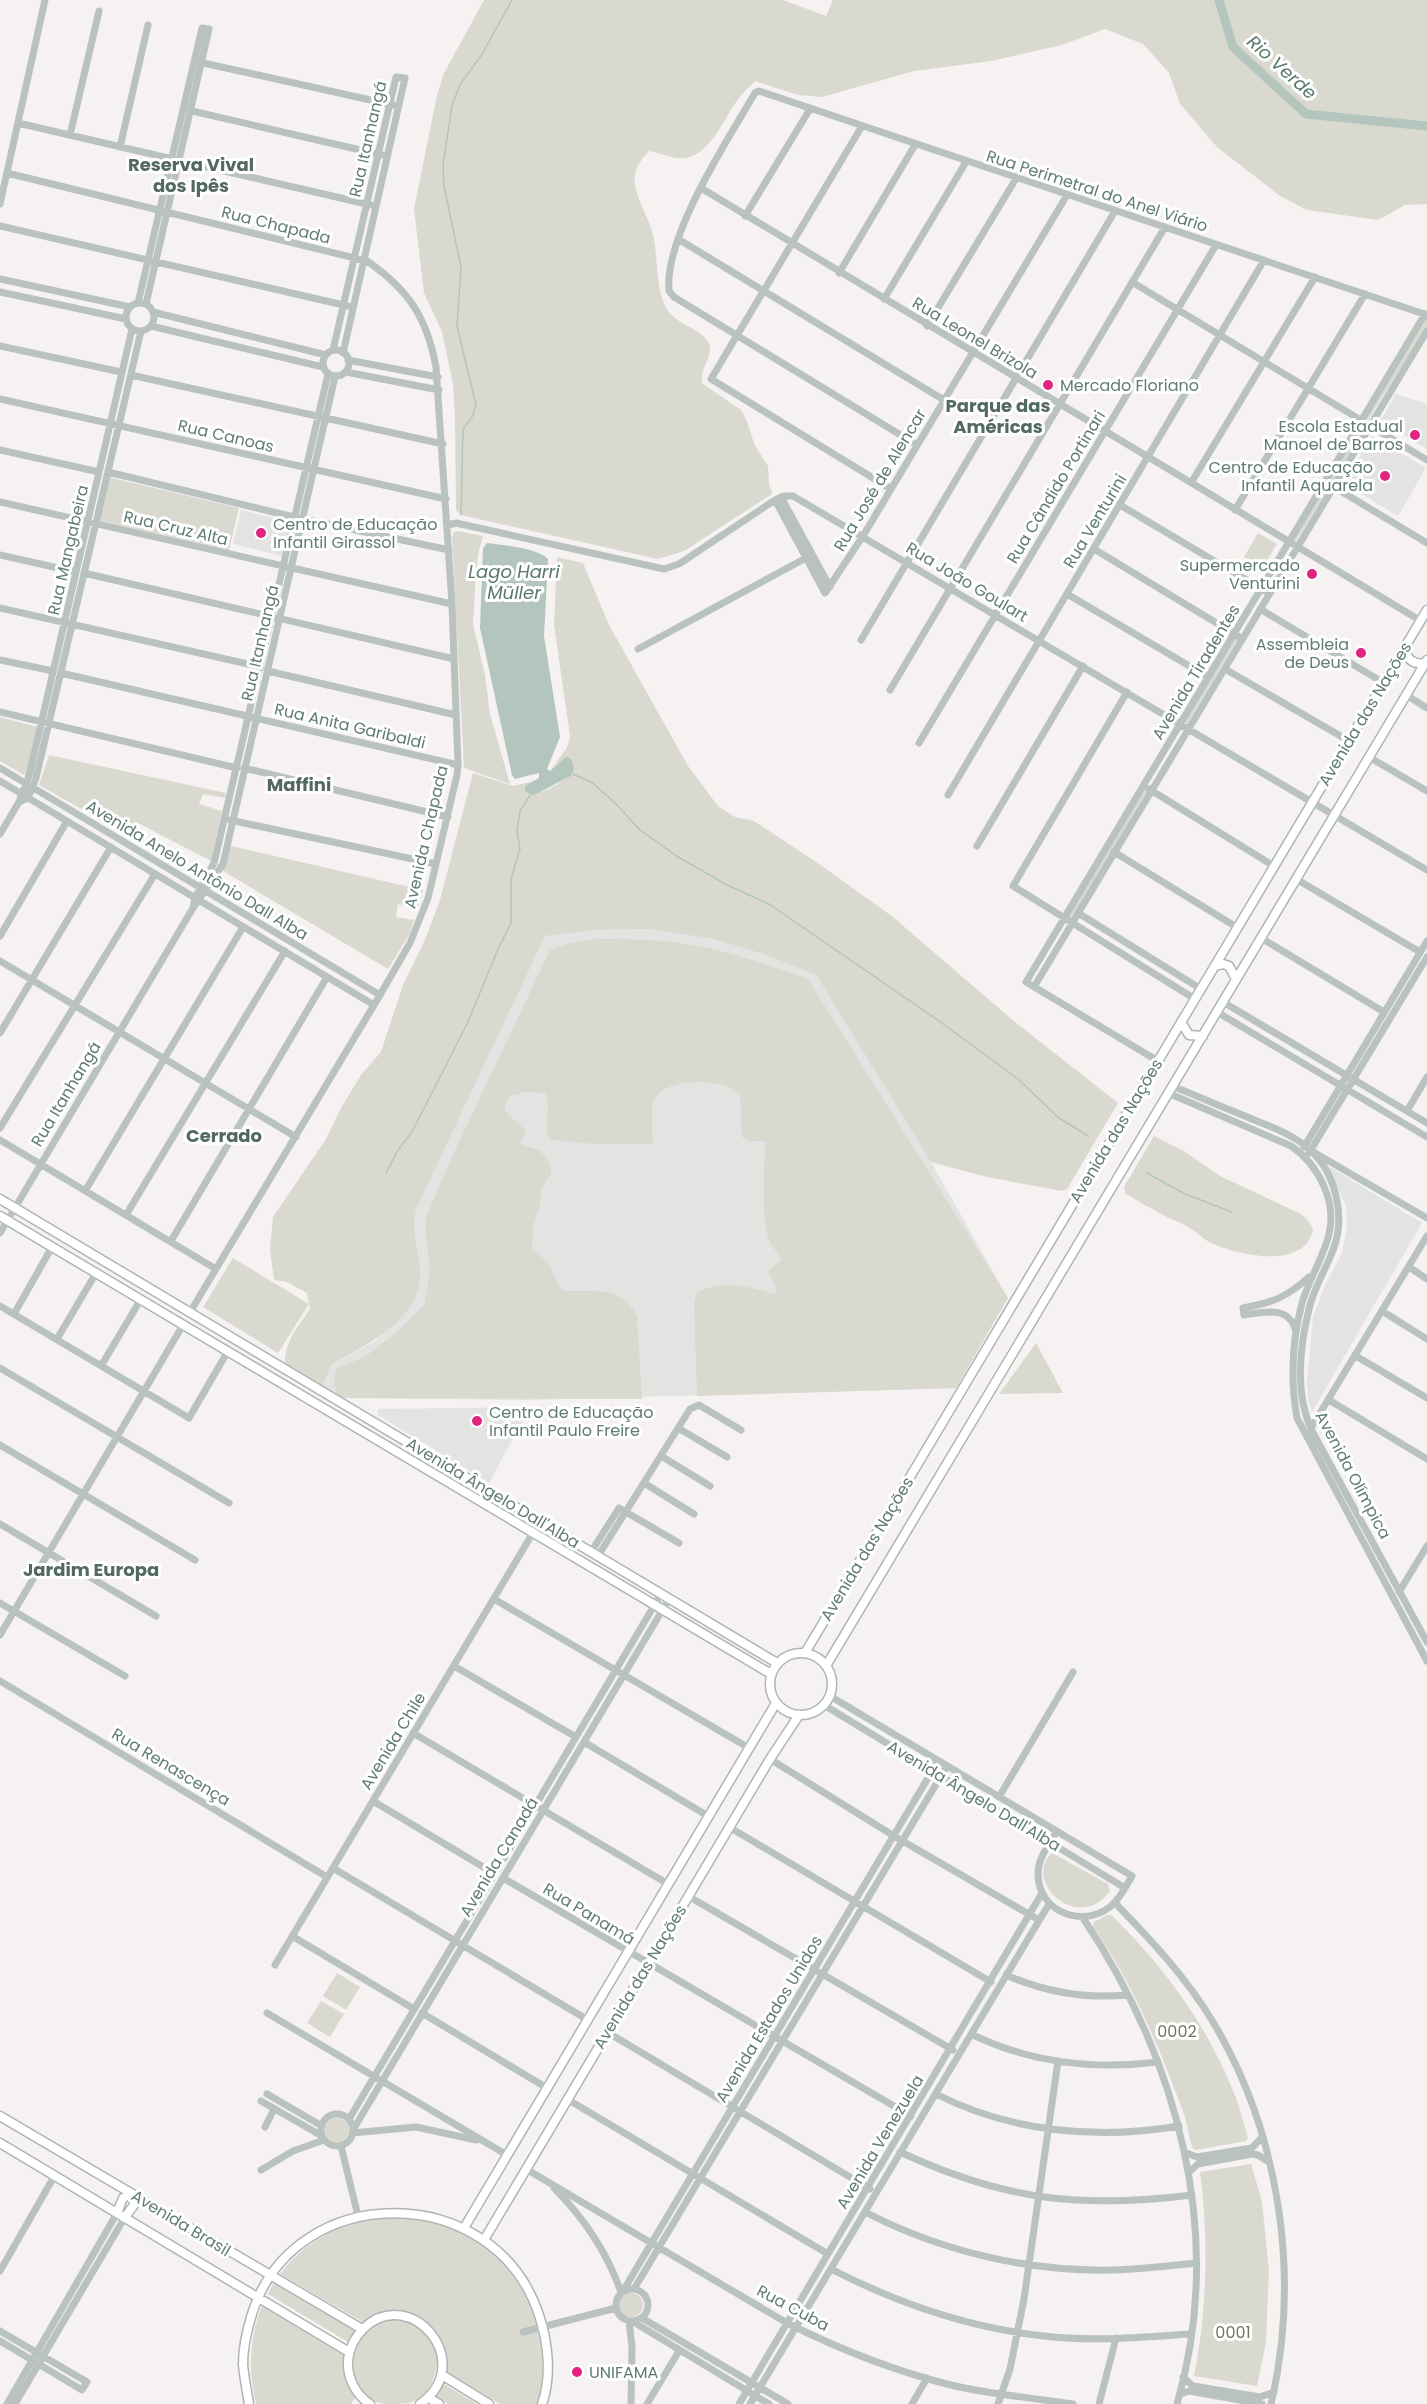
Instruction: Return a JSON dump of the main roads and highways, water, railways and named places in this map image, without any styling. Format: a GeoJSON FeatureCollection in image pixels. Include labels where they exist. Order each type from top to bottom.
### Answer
{"type":"FeatureCollection","features":[{"type":"Feature","properties":{"kind":"main road","name":"Avenida das Nações"},"geometry":{"type":"LineString","coordinates":[[805,1653],[1427,610]]}},
{"type":"Feature","properties":{"kind":"main road"},"geometry":{"type":"LineString","coordinates":[[1404,648],[1412,662],[1426,662]]}},
{"type":"Feature","properties":{"kind":"main road","name":"Avenida das Nações"},"geometry":{"type":"LineString","coordinates":[[826,1666],[1426,662]]}},
{"type":"Feature","properties":{"kind":"main road"},"geometry":{"type":"LineString","coordinates":[[1215,966],[1226,964],[1231,968],[1236,979]]}},
{"type":"Feature","properties":{"kind":"main road"},"geometry":{"type":"LineString","coordinates":[[1181,1022],[1189,1035],[1203,1036]]}},
{"type":"Feature","properties":{"kind":"main road","name":"Avenida Ângelo Dall'Alba"},"geometry":{"type":"LineString","coordinates":[[0,1200],[777,1663]]}},
{"type":"Feature","properties":{"kind":"main road","name":"Avenida Ângelo Dall'Alba"},"geometry":{"type":"LineString","coordinates":[[4,1218],[534,1531],[771,1674]]}},
{"type":"Feature","properties":{"kind":"main road"},"geometry":{"type":"LineString","coordinates":[[183,1325],[187,1326],[192,1323],[192,1316],[189,1314]]}},
{"type":"Feature","properties":{"kind":"main road"},"geometry":{"type":"LineString","coordinates":[[805,1653],[820,1659],[826,1666],[831,1675],[832,1686],[830,1696],[824,1705],[808,1714],[799,1715],[786,1712],[776,1703],[770,1689],[771,1674],[777,1663],[790,1654],[805,1653]]}},
{"type":"Feature","properties":{"kind":"main road","name":"Avenida das Nações"},"geometry":{"type":"LineString","coordinates":[[464,2228],[776,1703]]}},
{"type":"Feature","properties":{"kind":"main road","name":"Avenida das Nações"},"geometry":{"type":"LineString","coordinates":[[484,2240],[729,1827],[799,1715]]}},
{"type":"Feature","properties":{"kind":"main road","name":"Avenida Brasil"},"geometry":{"type":"LineString","coordinates":[[0,2116],[362,2330]]}},
{"type":"Feature","properties":{"kind":"main road","name":"Avenida Brasil"},"geometry":{"type":"LineString","coordinates":[[0,2143],[349,2352]]}},
{"type":"Feature","properties":{"kind":"main road"},"geometry":{"type":"LineString","coordinates":[[133,2195],[135,2205],[121,2215],[123,2198],[133,2195]]}},
{"type":"Feature","properties":{"kind":"main road"},"geometry":{"type":"LineString","coordinates":[[249,2404],[243,2362],[246,2337],[257,2296],[269,2276],[292,2252],[312,2236],[358,2216],[409,2212],[434,2217],[464,2228],[484,2240],[512,2265],[524,2282],[543,2327],[547,2349],[547,2372],[542,2404]]}},
{"type":"Feature","properties":{"kind":"main road"},"geometry":{"type":"LineString","coordinates":[[364,2402],[352,2384],[349,2374],[349,2352],[354,2340],[374,2321],[400,2316],[420,2323],[431,2333],[439,2346],[443,2360],[442,2375],[437,2387],[429,2398],[420,2404]]}},
{"type":"Feature","properties":{"kind":"main road"},"geometry":{"type":"LineString","coordinates":[[442,2375],[489,2404]]}},
{"type":"Feature","properties":{"kind":"main road"},"geometry":{"type":"LineString","coordinates":[[429,2398],[440,2404]]}},
{"type":"Feature","properties":{"kind":"water","name":"Lago Harri Müller"},"geometry":{"type":"Polygon","coordinates":[[[487,543],[536,552],[548,559],[544,636],[560,737],[547,769],[550,771],[566,757],[571,759],[574,768],[571,776],[533,795],[525,791],[525,786],[539,778],[539,773],[515,779],[512,775],[480,628],[483,548],[487,543]]]}},
{"type":"Feature","properties":{"kind":"waterway"},"geometry":{"type":"LineString","coordinates":[[461,515],[463,429],[472,417],[476,405],[457,326],[461,267],[444,186],[443,166],[452,105],[461,83],[481,56],[512,0]]}},
{"type":"Feature","properties":{"kind":"waterway","name":"Rio Verde"},"geometry":{"type":"LineString","coordinates":[[1219,0],[1233,47],[1306,114],[1427,126]]}},
{"type":"Feature","properties":{"kind":"waterway"},"geometry":{"type":"LineString","coordinates":[[573,774],[593,783],[640,830],[678,857],[727,885],[769,904],[939,1021],[1018,1079],[1059,1118],[1088,1136]]}},
{"type":"Feature","properties":{"kind":"waterway"},"geometry":{"type":"LineString","coordinates":[[386,1173],[398,1150],[412,1132],[467,1024],[511,923],[511,879],[520,849],[517,831],[520,811],[530,795]]}},
{"type":"Feature","properties":{"kind":"waterway"},"geometry":{"type":"LineString","coordinates":[[1147,1173],[1185,1194],[1232,1212]]}},
{"type":"Feature","properties":{"kind":"place","name":"Mercado Floriano"},"geometry":{"type":"Point","coordinates":[1048,385]}},
{"type":"Feature","properties":{"kind":"place","name":"Escola Estadual Manoel de Barros"},"geometry":{"type":"Point","coordinates":[1415,435]}},
{"type":"Feature","properties":{"kind":"place","name":"Centro de Educação Infantil Aquarela"},"geometry":{"type":"Point","coordinates":[1385,476]}},
{"type":"Feature","properties":{"kind":"place","name":"Centro de Educação Infantil Girassol"},"geometry":{"type":"Point","coordinates":[261,533]}},
{"type":"Feature","properties":{"kind":"place","name":"Supermercado Venturini"},"geometry":{"type":"Point","coordinates":[1312,574]}},
{"type":"Feature","properties":{"kind":"place","name":"Assembleia de Deus"},"geometry":{"type":"Point","coordinates":[1361,653]}},
{"type":"Feature","properties":{"kind":"place","name":"Centro de Educação Infantil Paulo Freire"},"geometry":{"type":"Point","coordinates":[477,1421]}},
{"type":"Feature","properties":{"kind":"place","name":"UNIFAMA"},"geometry":{"type":"Point","coordinates":[577,2372]}},
{"type":"Feature","properties":{"kind":"district","name":"Reserva Vival dos Ipês"},"geometry":{"type":"Point","coordinates":[191,174]}},
{"type":"Feature","properties":{"kind":"district","name":"Parque das Américas"},"geometry":{"type":"Point","coordinates":[998,415]}},
{"type":"Feature","properties":{"kind":"district","name":"Maffini"},"geometry":{"type":"Point","coordinates":[299,784]}},
{"type":"Feature","properties":{"kind":"district","name":"Cerrado"},"geometry":{"type":"Point","coordinates":[224,1135]}},
{"type":"Feature","properties":{"kind":"district","name":"Jardim Europa"},"geometry":{"type":"Point","coordinates":[91,1569]}},
{"type":"Feature","properties":{"kind":"park label","name":"0002"},"geometry":{"type":"Point","coordinates":[1177,2031]}},
{"type":"Feature","properties":{"kind":"park label","name":"0001"},"geometry":{"type":"Point","coordinates":[1233,2332]}}]}
